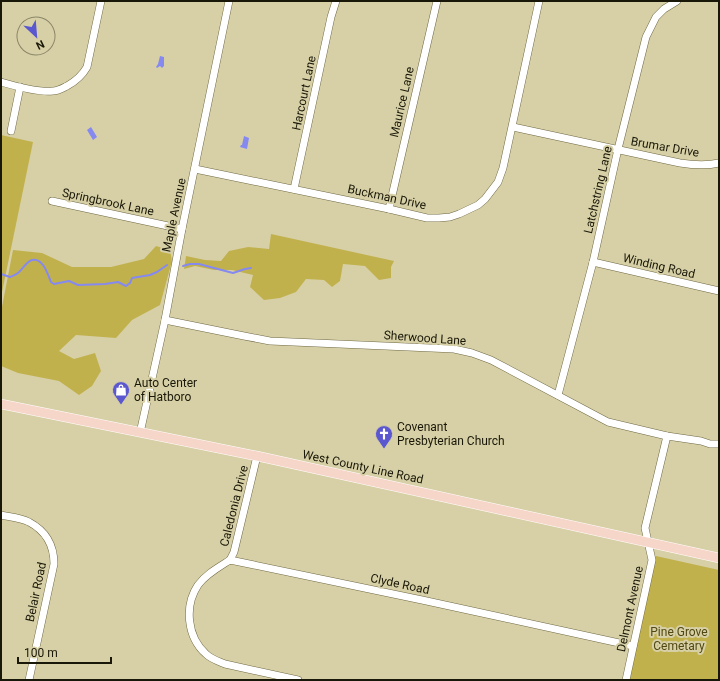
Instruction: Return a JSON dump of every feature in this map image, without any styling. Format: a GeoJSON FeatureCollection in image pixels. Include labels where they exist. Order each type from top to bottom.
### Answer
{"type":"FeatureCollection","features":[{"type":"Feature","properties":{"kind":"main road","name":"West County Line Road"},"geometry":{"type":"LineString","coordinates":[[1,404],[257,456],[719,558]]}},
{"type":"Feature","properties":{"kind":"street"},"geometry":{"type":"LineString","coordinates":[[1,82],[20,87],[53,91],[60,89],[80,78],[84,74],[87,67],[101,1]]}},
{"type":"Feature","properties":{"kind":"street","name":"Maple Avenue"},"geometry":{"type":"LineString","coordinates":[[140,433],[165,320],[182,229],[229,1]]}},
{"type":"Feature","properties":{"kind":"street","name":"Harcourt Lane"},"geometry":{"type":"LineString","coordinates":[[294,189],[331,17],[336,1]]}},
{"type":"Feature","properties":{"kind":"street","name":"Maurice Lane"},"geometry":{"type":"LineString","coordinates":[[389,209],[437,1]]}},
{"type":"Feature","properties":{"kind":"street","name":"Buckman Drive"},"geometry":{"type":"LineString","coordinates":[[195,169],[427,218],[450,217],[478,205],[485,199],[498,182],[503,168],[540,1]]}},
{"type":"Feature","properties":{"kind":"street","name":"Latchstring Lane"},"geometry":{"type":"LineString","coordinates":[[558,395],[593,262],[618,149],[646,37],[656,17],[664,9],[677,1]]}},
{"type":"Feature","properties":{"kind":"street"},"geometry":{"type":"LineString","coordinates":[[11,131],[20,87]]}},
{"type":"Feature","properties":{"kind":"street","name":"Brumar Drive"},"geometry":{"type":"LineString","coordinates":[[513,127],[680,163],[696,165],[719,163]]}},
{"type":"Feature","properties":{"kind":"street","name":"Springbrook Lane"},"geometry":{"type":"LineString","coordinates":[[52,201],[182,229]]}},
{"type":"Feature","properties":{"kind":"street","name":"Winding Road"},"geometry":{"type":"LineString","coordinates":[[593,262],[719,291]]}},
{"type":"Feature","properties":{"kind":"street","name":"Sherwood Lane"},"geometry":{"type":"LineString","coordinates":[[165,320],[270,341],[454,349],[472,353],[491,360],[608,422],[667,436]]}},
{"type":"Feature","properties":{"kind":"street"},"geometry":{"type":"LineString","coordinates":[[648,542],[645,528],[667,436],[710,444],[719,444]]}},
{"type":"Feature","properties":{"kind":"street","name":"Caledonia Drive"},"geometry":{"type":"LineString","coordinates":[[230,560],[234,552],[257,456]]}},
{"type":"Feature","properties":{"kind":"street","name":"Belair Road"},"geometry":{"type":"LineString","coordinates":[[1,515],[21,519],[37,527],[51,543],[54,556],[54,564],[29,680]]}},
{"type":"Feature","properties":{"kind":"street","name":"Delmont Avenue"},"geometry":{"type":"LineString","coordinates":[[626,680],[652,560],[648,542]]}},
{"type":"Feature","properties":{"kind":"street"},"geometry":{"type":"LineString","coordinates":[[230,560],[207,576],[198,585],[192,598],[190,611],[190,623],[194,637],[200,647],[210,657],[225,664],[298,680]]}},
{"type":"Feature","properties":{"kind":"street","name":"Clyde Road"},"geometry":{"type":"LineString","coordinates":[[230,560],[633,646]]}},
{"type":"Feature","properties":{"kind":"green space"},"geometry":{"type":"Polygon","coordinates":[[[1,135],[33,142],[1,297],[1,135]]]}},
{"type":"Feature","properties":{"kind":"green space"},"geometry":{"type":"Polygon","coordinates":[[[271,234],[394,261],[391,267],[391,278],[379,280],[365,266],[343,264],[340,281],[332,287],[324,280],[306,279],[296,292],[280,298],[264,300],[250,287],[253,275],[232,270],[214,270],[195,266],[184,269],[186,256],[205,260],[221,261],[229,251],[248,247],[269,249],[271,234]]]}},
{"type":"Feature","properties":{"kind":"green space"},"geometry":{"type":"Polygon","coordinates":[[[156,246],[170,250],[172,261],[160,305],[132,320],[116,338],[76,335],[59,351],[74,359],[95,353],[101,371],[92,386],[79,395],[59,381],[18,373],[1,366],[1,312],[13,250],[42,253],[72,267],[111,267],[144,259],[156,246]]]}},
{"type":"Feature","properties":{"kind":"green space","name":"Pine Grove Cemetary"},"geometry":{"type":"Polygon","coordinates":[[[656,556],[719,570],[719,680],[628,680],[656,556]]]}},
{"type":"Feature","properties":{"kind":"shaded area"},"geometry":{"type":"Polygon","coordinates":[[[160,56],[164,57],[164,66],[162,68],[160,66],[157,68],[156,67],[160,56]]]}},
{"type":"Feature","properties":{"kind":"shaded area"},"geometry":{"type":"Polygon","coordinates":[[[91,127],[97,137],[93,140],[87,130],[91,127]]]}},
{"type":"Feature","properties":{"kind":"shaded area"},"geometry":{"type":"Polygon","coordinates":[[[244,136],[249,138],[247,149],[240,147],[244,136]]]}},
{"type":"Feature","properties":{"kind":"waterway"},"geometry":{"type":"LineString","coordinates":[[1,274],[10,277],[17,274],[28,262],[36,260],[42,264],[47,271],[51,282],[54,284],[69,281],[78,285],[118,282],[126,286],[130,283],[132,278],[150,275],[167,265]]}},
{"type":"Feature","properties":{"kind":"waterway"},"geometry":{"type":"LineString","coordinates":[[183,266],[199,264],[233,273],[251,268]]}},
{"type":"Feature","properties":{"kind":"place","name":"Auto Center of Hatboro"},"geometry":{"type":"Point","coordinates":[121,405]}},
{"type":"Feature","properties":{"kind":"place","name":"Covenant Presbyterian Church"},"geometry":{"type":"Point","coordinates":[384,449]}}]}
